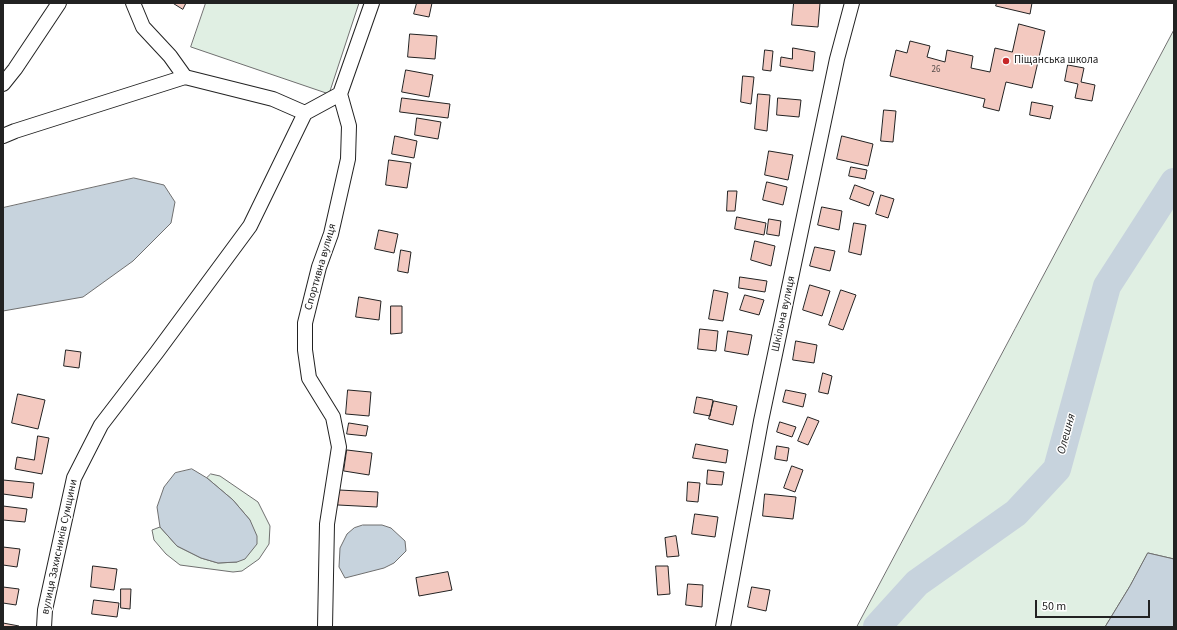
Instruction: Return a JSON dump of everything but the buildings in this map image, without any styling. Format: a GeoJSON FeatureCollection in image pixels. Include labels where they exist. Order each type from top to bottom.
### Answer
{"type":"FeatureCollection","features":[{"type":"Feature","properties":{"kind":"street"},"geometry":{"type":"LineString","coordinates":[[3,84],[60,3]]}},
{"type":"Feature","properties":{"kind":"street"},"geometry":{"type":"LineString","coordinates":[[133,3],[143,27],[170,56],[185,77]]}},
{"type":"Feature","properties":{"kind":"street"},"geometry":{"type":"LineString","coordinates":[[3,136],[185,77],[273,99],[305,113],[340,94],[372,3]]}},
{"type":"Feature","properties":{"kind":"street","name":"Шкільна вулиця"},"geometry":{"type":"LineString","coordinates":[[723,627],[761,421],[837,59],[852,3]]}},
{"type":"Feature","properties":{"kind":"street","name":"Спортивна вулиця"},"geometry":{"type":"LineString","coordinates":[[325,627],[327,524],[339,447],[333,417],[309,378],[305,350],[305,323],[319,267],[331,234],[348,159],[349,126],[340,94]]}},
{"type":"Feature","properties":{"kind":"street","name":"вулиця Захисників Сумщини"},"geometry":{"type":"LineString","coordinates":[[44,627],[45,610],[74,478],[100,425],[158,352],[250,226],[305,113]]}},
{"type":"Feature","properties":{"kind":"green space"},"geometry":{"type":"Polygon","coordinates":[[[206,3],[359,3],[329,94],[191,47],[206,3]]]}},
{"type":"Feature","properties":{"kind":"green space"},"geometry":{"type":"Polygon","coordinates":[[[1174,30],[1174,559],[1148,553],[1105,627],[857,627],[1174,30]]]}},
{"type":"Feature","properties":{"kind":"green space"},"geometry":{"type":"Polygon","coordinates":[[[211,474],[220,476],[258,502],[270,526],[269,544],[259,559],[242,571],[233,572],[180,565],[166,554],[154,540],[152,530],[160,527],[177,546],[201,558],[218,563],[237,562],[250,520],[233,500],[207,478],[211,474]]]}},
{"type":"Feature","properties":{"kind":"shaded area"},"geometry":{"type":"Polygon","coordinates":[[[134,178],[164,185],[175,202],[171,223],[133,261],[83,297],[3,311],[3,208],[134,178]]]}},
{"type":"Feature","properties":{"kind":"shaded area"},"geometry":{"type":"Polygon","coordinates":[[[192,469],[207,478],[233,500],[250,520],[257,536],[257,544],[245,559],[237,562],[218,563],[201,558],[177,546],[160,527],[157,507],[164,487],[175,473],[192,469]]]}},
{"type":"Feature","properties":{"kind":"shaded area"},"geometry":{"type":"Polygon","coordinates":[[[363,525],[382,525],[391,528],[405,541],[406,551],[394,563],[384,568],[345,578],[339,567],[340,548],[347,534],[354,528],[363,525]]]}},
{"type":"Feature","properties":{"kind":"shaded area"},"geometry":{"type":"Polygon","coordinates":[[[1148,553],[1174,559],[1174,627],[1105,627],[1130,586],[1148,553]]]}},
{"type":"Feature","properties":{"kind":"waterway","name":"Олешня"},"geometry":{"type":"LineString","coordinates":[[877,627],[917,583],[1016,513],[1057,469],[1107,286],[1174,182]]}},
{"type":"Feature","properties":{"kind":"place","name":"Піщанська школа"},"geometry":{"type":"Point","coordinates":[1006,61]}}]}
